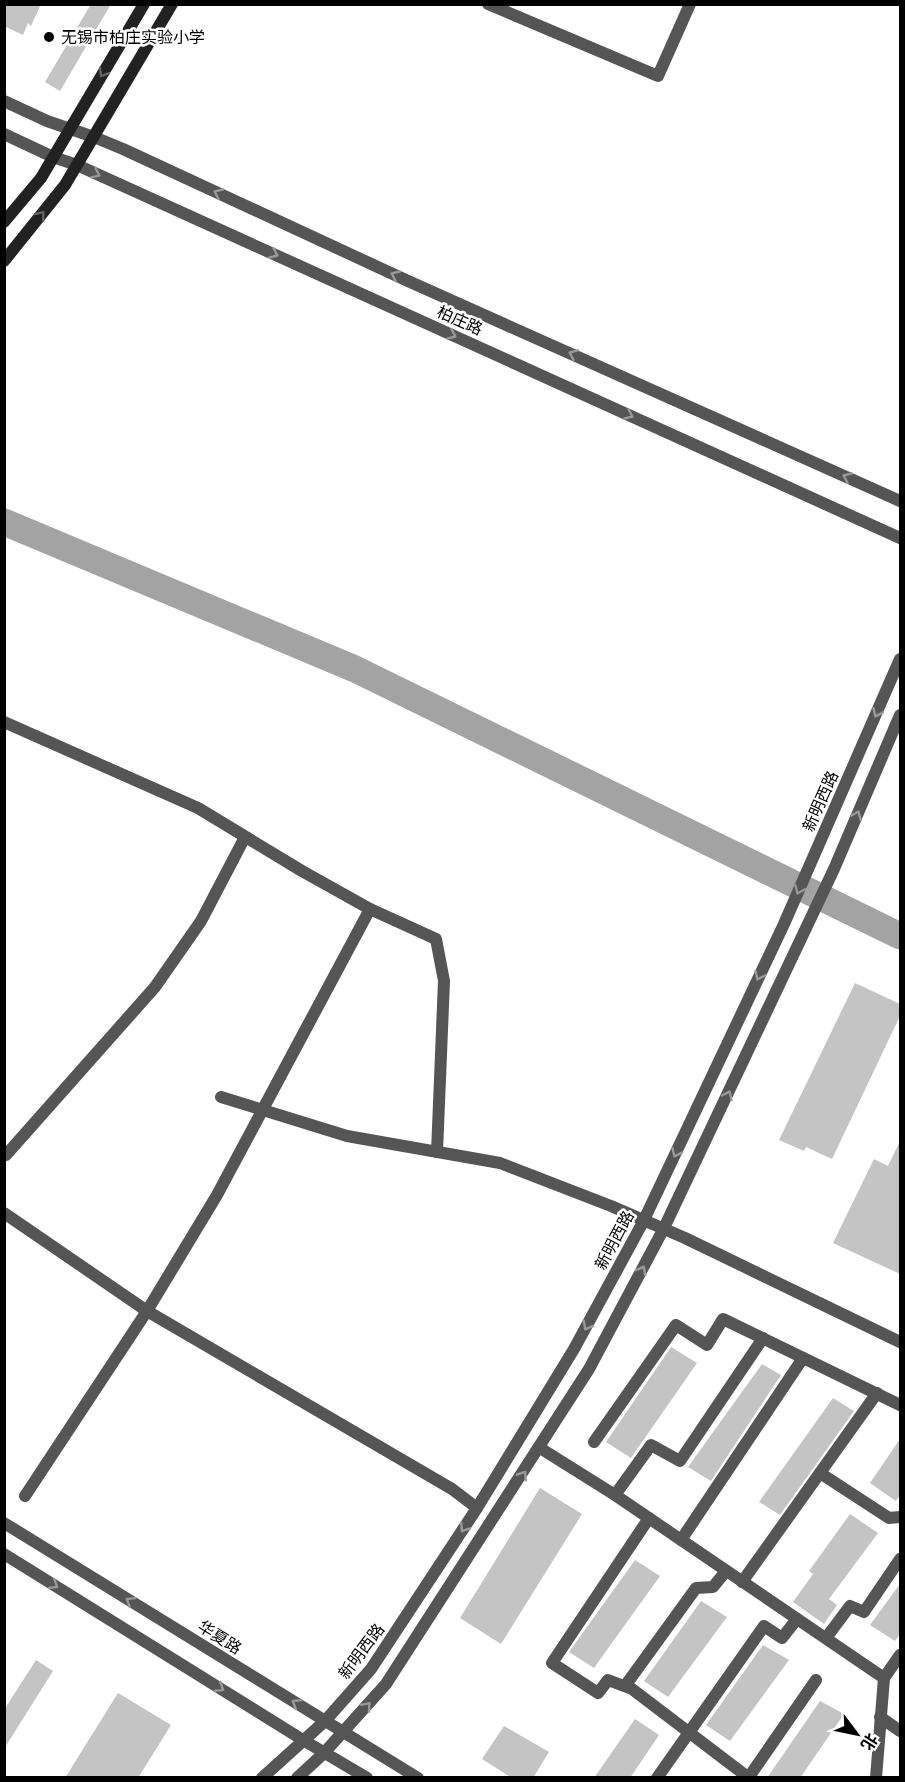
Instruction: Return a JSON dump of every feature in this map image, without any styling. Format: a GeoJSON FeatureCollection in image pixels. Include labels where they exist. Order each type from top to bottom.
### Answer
{"type":"FeatureCollection","features":[{"type":"Feature","properties":{"kind":"main road"},"geometry":{"type":"LineString","coordinates":[[4,222],[41,178],[144,4]]}},
{"type":"Feature","properties":{"kind":"main road"},"geometry":{"type":"LineString","coordinates":[[4,261],[65,185],[172,4]]}},
{"type":"Feature","properties":{"kind":"street"},"geometry":{"type":"LineString","coordinates":[[488,4],[658,76],[690,4]]}},
{"type":"Feature","properties":{"kind":"street","name":"柏庄路"},"geometry":{"type":"LineString","coordinates":[[4,101],[47,121],[94,137],[408,281],[900,501]]}},
{"type":"Feature","properties":{"kind":"street","name":"柏庄路"},"geometry":{"type":"LineString","coordinates":[[4,134],[900,538]]}},
{"type":"Feature","properties":{"kind":"street","name":"新明西路"},"geometry":{"type":"LineString","coordinates":[[262,1778],[325,1721],[371,1670],[477,1508],[574,1349],[643,1222],[784,924],[900,659]]}},
{"type":"Feature","properties":{"kind":"street"},"geometry":{"type":"LineString","coordinates":[[297,1778],[344,1732],[386,1684],[589,1369],[663,1230],[806,930],[900,715]]}},
{"type":"Feature","properties":{"kind":"street"},"geometry":{"type":"LineString","coordinates":[[4,722],[198,808],[370,909],[436,939],[444,981],[436,1152]]}},
{"type":"Feature","properties":{"kind":"street"},"geometry":{"type":"LineString","coordinates":[[6,1155],[154,987],[201,921],[245,837]]}},
{"type":"Feature","properties":{"kind":"street"},"geometry":{"type":"LineString","coordinates":[[25,1496],[147,1311],[217,1196],[370,909]]}},
{"type":"Feature","properties":{"kind":"street"},"geometry":{"type":"LineString","coordinates":[[222,1096],[347,1136],[500,1163],[611,1206],[643,1222],[685,1238],[900,1342]]}},
{"type":"Feature","properties":{"kind":"street"},"geometry":{"type":"LineString","coordinates":[[4,1213],[147,1311],[452,1489],[477,1508]]}},
{"type":"Feature","properties":{"kind":"street"},"geometry":{"type":"LineString","coordinates":[[594,1442],[676,1325],[707,1345],[723,1319],[900,1405]]}},
{"type":"Feature","properties":{"kind":"street"},"geometry":{"type":"LineString","coordinates":[[615,1495],[651,1444],[680,1461],[763,1338]]}},
{"type":"Feature","properties":{"kind":"street"},"geometry":{"type":"LineString","coordinates":[[681,1540],[803,1358]]}},
{"type":"Feature","properties":{"kind":"street"},"geometry":{"type":"LineString","coordinates":[[742,1582],[877,1394]]}},
{"type":"Feature","properties":{"kind":"street"},"geometry":{"type":"LineString","coordinates":[[540,1448],[615,1495],[884,1678]]}},
{"type":"Feature","properties":{"kind":"street"},"geometry":{"type":"LineString","coordinates":[[820,1473],[889,1518],[900,1517]]}},
{"type":"Feature","properties":{"kind":"street"},"geometry":{"type":"LineString","coordinates":[[649,1518],[552,1663],[598,1694],[608,1680],[632,1689],[749,1777],[816,1680]]}},
{"type":"Feature","properties":{"kind":"street","name":"华夏路"},"geometry":{"type":"LineString","coordinates":[[4,1523],[418,1778]]}},
{"type":"Feature","properties":{"kind":"street"},"geometry":{"type":"LineString","coordinates":[[4,1554],[367,1778]]}},
{"type":"Feature","properties":{"kind":"street"},"geometry":{"type":"LineString","coordinates":[[826,1638],[850,1606],[864,1612],[900,1559]]}},
{"type":"Feature","properties":{"kind":"street"},"geometry":{"type":"LineString","coordinates":[[625,1686],[696,1588],[713,1587],[726,1571]]}},
{"type":"Feature","properties":{"kind":"street"},"geometry":{"type":"LineString","coordinates":[[657,1778],[764,1626],[782,1638],[797,1619]]}},
{"type":"Feature","properties":{"kind":"street"},"geometry":{"type":"LineString","coordinates":[[876,1778],[884,1678],[900,1655]]}},
{"type":"Feature","properties":{"kind":"street"},"geometry":{"type":"LineString","coordinates":[[880,1718],[900,1731]]}},
{"type":"Feature","properties":{"kind":"building"},"geometry":{"type":"Polygon","coordinates":[[[4,4],[41,4],[31,26],[28,23],[23,35],[4,26],[4,4]]]}},
{"type":"Feature","properties":{"kind":"building"},"geometry":{"type":"Polygon","coordinates":[[[91,4],[111,4],[60,91],[45,82],[91,4]]]}},
{"type":"Feature","properties":{"kind":"building"},"geometry":{"type":"Polygon","coordinates":[[[855,983],[900,1004],[900,1016],[832,1159],[806,1147],[804,1151],[779,1140],[855,983]]]}},
{"type":"Feature","properties":{"kind":"building"},"geometry":{"type":"Polygon","coordinates":[[[900,1141],[900,1274],[833,1243],[874,1159],[888,1166],[900,1141]]]}},
{"type":"Feature","properties":{"kind":"building"},"geometry":{"type":"Polygon","coordinates":[[[671,1347],[697,1363],[631,1458],[606,1442],[671,1347]]]}},
{"type":"Feature","properties":{"kind":"building"},"geometry":{"type":"Polygon","coordinates":[[[762,1364],[781,1375],[711,1481],[688,1467],[762,1364]]]}},
{"type":"Feature","properties":{"kind":"building"},"geometry":{"type":"Polygon","coordinates":[[[833,1398],[854,1411],[780,1515],[759,1502],[833,1398]]]}},
{"type":"Feature","properties":{"kind":"building"},"geometry":{"type":"Polygon","coordinates":[[[900,1439],[900,1495],[896,1501],[870,1483],[900,1439]]]}},
{"type":"Feature","properties":{"kind":"building"},"geometry":{"type":"Polygon","coordinates":[[[540,1488],[582,1514],[501,1644],[460,1618],[540,1488]]]}},
{"type":"Feature","properties":{"kind":"building"},"geometry":{"type":"Polygon","coordinates":[[[850,1514],[878,1533],[829,1599],[837,1605],[824,1624],[793,1602],[813,1574],[809,1571],[850,1514]]]}},
{"type":"Feature","properties":{"kind":"building"},"geometry":{"type":"Polygon","coordinates":[[[635,1560],[660,1576],[594,1668],[569,1652],[635,1560]]]}},
{"type":"Feature","properties":{"kind":"building"},"geometry":{"type":"Polygon","coordinates":[[[900,1584],[900,1634],[895,1641],[870,1625],[900,1584]]]}},
{"type":"Feature","properties":{"kind":"building"},"geometry":{"type":"Polygon","coordinates":[[[701,1601],[727,1617],[668,1697],[644,1681],[701,1601]]]}},
{"type":"Feature","properties":{"kind":"building"},"geometry":{"type":"Polygon","coordinates":[[[763,1645],[789,1660],[730,1741],[706,1725],[763,1645]]]}},
{"type":"Feature","properties":{"kind":"building"},"geometry":{"type":"Polygon","coordinates":[[[36,1660],[53,1671],[4,1749],[4,1710],[36,1660]]]}},
{"type":"Feature","properties":{"kind":"building"},"geometry":{"type":"Polygon","coordinates":[[[118,1693],[171,1725],[138,1778],[65,1778],[118,1693]]]}},
{"type":"Feature","properties":{"kind":"building"},"geometry":{"type":"Polygon","coordinates":[[[820,1701],[844,1714],[800,1778],[767,1778],[820,1701]]]}},
{"type":"Feature","properties":{"kind":"building"},"geometry":{"type":"Polygon","coordinates":[[[635,1719],[659,1735],[630,1778],[594,1778],[635,1719]]]}},
{"type":"Feature","properties":{"kind":"building"},"geometry":{"type":"Polygon","coordinates":[[[504,1726],[549,1752],[533,1778],[512,1778],[482,1759],[504,1726]]]}},
{"type":"Feature","properties":{"kind":"waterway"},"geometry":{"type":"LineString","coordinates":[[4,522],[355,669],[900,936]]}},
{"type":"Feature","properties":{"kind":"place","name":"无锡市柏庄实验小学"},"geometry":{"type":"Point","coordinates":[49,37]}}]}
